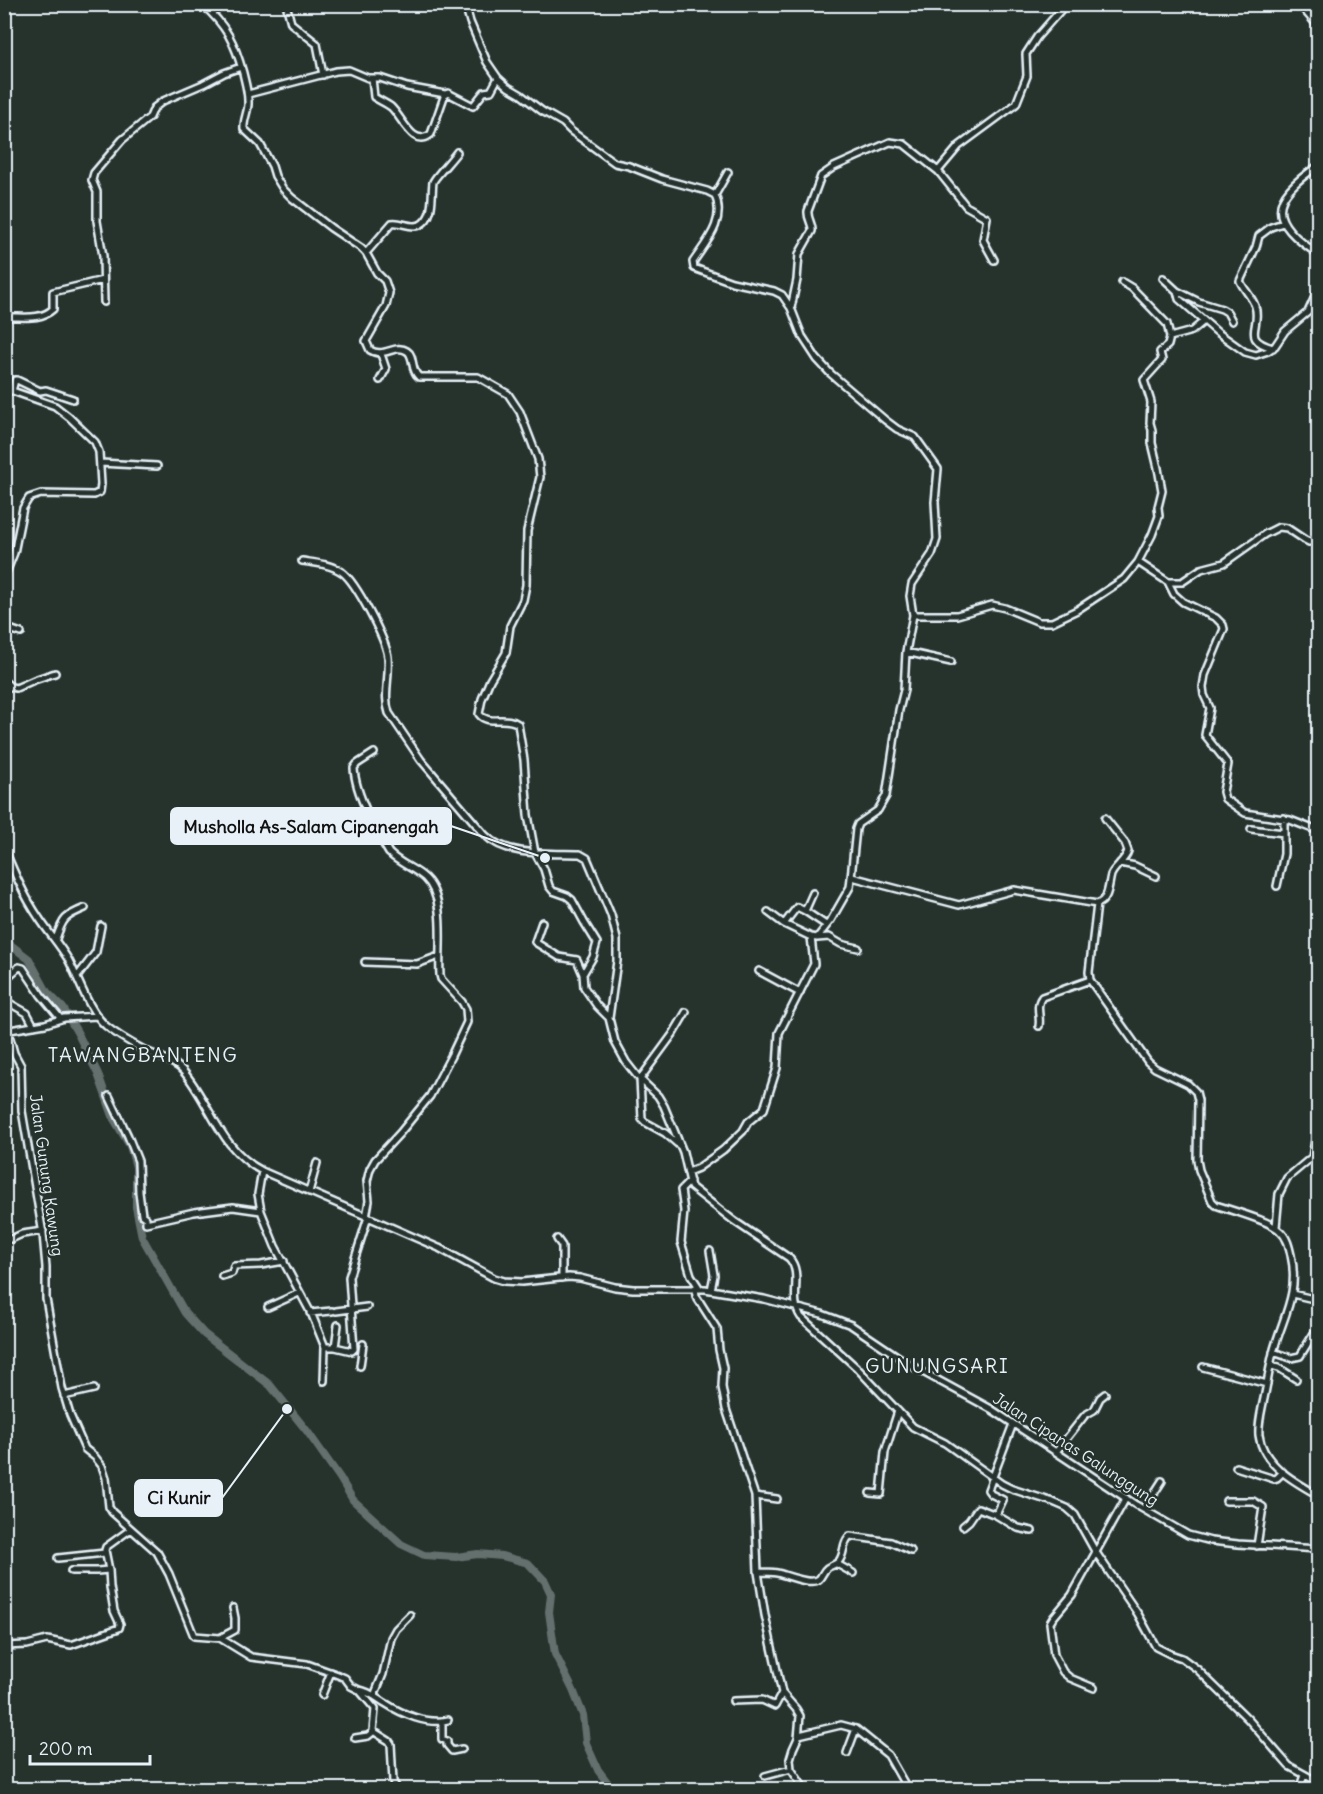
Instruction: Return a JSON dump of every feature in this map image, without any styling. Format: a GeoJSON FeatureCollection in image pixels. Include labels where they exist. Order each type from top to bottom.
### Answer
{"type":"FeatureCollection","features":[{"type":"Feature","properties":{"kind":"street"},"geometry":{"type":"LineString","coordinates":[[202,4],[216,17],[232,40],[248,94],[248,110],[244,129],[260,144],[283,189],[366,253],[387,285],[388,293],[382,314],[366,341],[370,350],[381,354],[393,349],[407,351],[410,354],[414,372],[419,376],[478,377],[508,394],[520,412],[538,459],[540,477],[527,531],[526,585],[523,600],[510,626],[506,653],[490,680],[479,714],[487,720],[513,721],[518,724],[534,849],[549,886],[553,891],[573,900],[597,943],[593,957],[583,974]]}},
{"type":"Feature","properties":{"kind":"street"},"geometry":{"type":"LineString","coordinates":[[286,4],[291,23],[317,44],[323,75]]}},
{"type":"Feature","properties":{"kind":"street"},"geometry":{"type":"LineString","coordinates":[[465,4],[483,55],[498,78],[615,163],[715,195]]}},
{"type":"Feature","properties":{"kind":"street"},"geometry":{"type":"LineString","coordinates":[[938,171],[959,146],[1016,104],[1027,76],[1026,54],[1037,37],[1066,4]]}},
{"type":"Feature","properties":{"kind":"street"},"geometry":{"type":"LineString","coordinates":[[1299,4],[1318,26]]}},
{"type":"Feature","properties":{"kind":"street"},"geometry":{"type":"LineString","coordinates":[[104,302],[103,256],[97,220],[97,191],[93,180],[94,172],[122,140],[150,117],[154,108],[163,101],[241,66]]}},
{"type":"Feature","properties":{"kind":"street"},"geometry":{"type":"LineString","coordinates":[[248,94],[336,71],[349,70],[368,78],[450,94],[474,106],[484,92],[491,91],[498,78]]}},
{"type":"Feature","properties":{"kind":"street"},"geometry":{"type":"LineString","coordinates":[[372,78],[374,97],[392,108],[411,133],[421,138],[427,138],[431,134],[445,94]]}},
{"type":"Feature","properties":{"kind":"street"},"geometry":{"type":"LineString","coordinates":[[791,308],[797,280],[799,254],[812,231],[808,211],[821,176],[834,167],[893,141],[904,144],[938,171],[966,206],[987,218],[983,240],[994,260]]}},
{"type":"Feature","properties":{"kind":"street"},"geometry":{"type":"LineString","coordinates":[[366,253],[392,223],[399,222],[414,226],[420,225],[425,220],[431,212],[434,179],[451,162],[457,152]]}},
{"type":"Feature","properties":{"kind":"street"},"geometry":{"type":"LineString","coordinates":[[1318,166],[1286,194],[1280,212],[1283,223],[1318,254]]}},
{"type":"Feature","properties":{"kind":"street"},"geometry":{"type":"LineString","coordinates":[[688,1172],[698,1168],[723,1150],[743,1131],[748,1122],[764,1109],[777,1068],[779,1033],[814,964],[814,938],[831,920],[850,887],[856,829],[858,824],[878,810],[886,796],[897,720],[904,690],[906,652],[913,615],[910,596],[912,584],[932,554],[937,538],[935,502],[937,466],[915,437],[897,429],[885,420],[822,365],[802,336],[791,308],[782,294],[732,282],[693,267],[693,262],[719,218],[715,195],[728,172]]}},
{"type":"Feature","properties":{"kind":"street"},"geometry":{"type":"LineString","coordinates":[[1273,348],[1259,343],[1254,336],[1256,308],[1240,281],[1256,248],[1259,236],[1271,227],[1283,223]]}},
{"type":"Feature","properties":{"kind":"street"},"geometry":{"type":"LineString","coordinates":[[1163,278],[1177,291],[1227,312],[1232,321]]}},
{"type":"Feature","properties":{"kind":"street"},"geometry":{"type":"LineString","coordinates":[[4,317],[47,315],[53,309],[53,292],[103,280]]}},
{"type":"Feature","properties":{"kind":"street"},"geometry":{"type":"LineString","coordinates":[[913,615],[951,616],[992,605],[1039,622],[1052,622],[1101,596],[1124,579],[1138,562],[1158,518],[1162,487],[1152,443],[1151,402],[1143,380],[1162,360],[1160,352],[1168,345],[1170,337],[1167,324],[1132,288],[1122,282]]}},
{"type":"Feature","properties":{"kind":"street"},"geometry":{"type":"LineString","coordinates":[[1177,291],[1179,299],[1204,321],[1249,354],[1264,353],[1273,348],[1285,331],[1308,312],[1318,290]]}},
{"type":"Feature","properties":{"kind":"street"},"geometry":{"type":"LineString","coordinates":[[1170,337],[1192,331],[1204,321]]}},
{"type":"Feature","properties":{"kind":"street"},"geometry":{"type":"LineString","coordinates":[[380,380],[386,369],[381,354]]}},
{"type":"Feature","properties":{"kind":"street"},"geometry":{"type":"LineString","coordinates":[[12,391],[15,380],[17,380],[40,391],[46,390],[73,399]]}},
{"type":"Feature","properties":{"kind":"street"},"geometry":{"type":"LineString","coordinates":[[4,388],[55,406],[95,441],[99,449],[101,484],[100,492],[97,494],[41,494],[29,498],[25,502],[14,553],[4,578]]}},
{"type":"Feature","properties":{"kind":"street"},"geometry":{"type":"LineString","coordinates":[[100,463],[157,466]]}},
{"type":"Feature","properties":{"kind":"street"},"geometry":{"type":"LineString","coordinates":[[1168,582],[1182,582],[1201,569],[1224,562],[1279,527],[1287,528],[1310,542],[1318,540]]}},
{"type":"Feature","properties":{"kind":"street"},"geometry":{"type":"LineString","coordinates":[[302,561],[334,568],[348,577],[353,584],[386,648],[389,713],[421,760],[490,840],[516,850],[534,849],[580,854],[587,858],[611,915],[617,939],[617,961],[609,1018],[615,1042],[626,1062],[658,1096],[664,1106],[681,1147],[694,1191],[794,1263],[798,1308],[801,1317],[857,1368],[913,1427],[945,1443],[1012,1489],[1053,1502],[1067,1508],[1075,1515],[1095,1551],[1138,1614],[1156,1647],[1182,1658],[1197,1669],[1248,1719],[1289,1766],[1318,1782]]}},
{"type":"Feature","properties":{"kind":"street"},"geometry":{"type":"LineString","coordinates":[[1138,562],[1168,582],[1174,594],[1183,602],[1216,618],[1223,625],[1221,638],[1205,675],[1203,690],[1210,710],[1205,735],[1228,764],[1223,792],[1225,799],[1245,813],[1284,818],[1318,831]]}},
{"type":"Feature","properties":{"kind":"street"},"geometry":{"type":"LineString","coordinates":[[4,627],[21,633]]}},
{"type":"Feature","properties":{"kind":"street"},"geometry":{"type":"LineString","coordinates":[[906,652],[951,662]]}},
{"type":"Feature","properties":{"kind":"street"},"geometry":{"type":"LineString","coordinates":[[4,681],[16,688],[55,673]]}},
{"type":"Feature","properties":{"kind":"street"},"geometry":{"type":"LineString","coordinates":[[325,1347],[352,1351],[354,1349],[348,1283],[367,1217],[369,1201],[367,1181],[370,1169],[430,1096],[467,1022],[466,1009],[462,1002],[441,979],[438,904],[434,891],[424,877],[389,854],[368,813],[357,784],[354,768],[374,753]]}},
{"type":"Feature","properties":{"kind":"street"},"geometry":{"type":"LineString","coordinates":[[852,877],[959,905],[1014,890],[1097,904],[1106,898],[1112,875],[1126,856],[1127,848],[1105,818]]}},
{"type":"Feature","properties":{"kind":"street"},"geometry":{"type":"LineString","coordinates":[[1277,886],[1284,854],[1284,818]]}},
{"type":"Feature","properties":{"kind":"street"},"geometry":{"type":"LineString","coordinates":[[1251,829],[1284,833]]}},
{"type":"Feature","properties":{"kind":"street"},"geometry":{"type":"LineString","coordinates":[[4,848],[16,877],[38,917],[56,939],[97,1016],[62,1019],[6,1031]]}},
{"type":"Feature","properties":{"kind":"street"},"geometry":{"type":"LineString","coordinates":[[1120,863],[1135,866],[1156,876]]}},
{"type":"Feature","properties":{"kind":"street"},"geometry":{"type":"LineString","coordinates":[[805,911],[813,893]]}},
{"type":"Feature","properties":{"kind":"street"},"geometry":{"type":"LineString","coordinates":[[1097,904],[1090,980],[1151,1066],[1188,1083],[1197,1092],[1197,1160],[1199,1170],[1214,1203],[1276,1227],[1287,1239],[1294,1267],[1292,1294],[1274,1352],[1259,1435],[1273,1463],[1292,1480],[1318,1495]]}},
{"type":"Feature","properties":{"kind":"street"},"geometry":{"type":"LineString","coordinates":[[784,924],[797,907],[826,925]]}},
{"type":"Feature","properties":{"kind":"street"},"geometry":{"type":"LineString","coordinates":[[56,939],[65,918],[85,908]]}},
{"type":"Feature","properties":{"kind":"street"},"geometry":{"type":"LineString","coordinates":[[768,912],[784,924],[814,938],[829,937],[841,944],[858,948]]}},
{"type":"Feature","properties":{"kind":"street"},"geometry":{"type":"LineString","coordinates":[[542,922],[535,942],[559,957],[577,960],[583,974],[587,994],[609,1018]]}},
{"type":"Feature","properties":{"kind":"street"},"geometry":{"type":"LineString","coordinates":[[77,977],[96,952],[101,926]]}},
{"type":"Feature","properties":{"kind":"street"},"geometry":{"type":"LineString","coordinates":[[365,962],[417,964],[439,956]]}},
{"type":"Feature","properties":{"kind":"street"},"geometry":{"type":"LineString","coordinates":[[4,980],[18,967],[23,968],[41,995],[62,1019]]}},
{"type":"Feature","properties":{"kind":"street"},"geometry":{"type":"LineString","coordinates":[[759,971],[800,993]]}},
{"type":"Feature","properties":{"kind":"street"},"geometry":{"type":"LineString","coordinates":[[1039,1026],[1038,1005],[1042,997],[1090,980]]}},
{"type":"Feature","properties":{"kind":"street"},"geometry":{"type":"LineString","coordinates":[[4,1000],[27,1013],[34,1026]]}},
{"type":"Feature","properties":{"kind":"street"},"geometry":{"type":"LineString","coordinates":[[681,1147],[666,1133],[642,1119],[640,1079],[669,1041],[686,1012]]}},
{"type":"Feature","properties":{"kind":"street","name":"Jalan Cipanas Galunggung"},"geometry":{"type":"LineString","coordinates":[[97,1016],[108,1028],[125,1039],[178,1066],[193,1085],[231,1147],[251,1165],[439,1248],[494,1278],[522,1282],[580,1278],[633,1290],[697,1288],[764,1299],[822,1314],[851,1325],[912,1366],[991,1409],[1126,1498],[1188,1535],[1211,1541],[1318,1549]]}},
{"type":"Feature","properties":{"kind":"street","name":"Jalan Gunung Kawung"},"geometry":{"type":"LineString","coordinates":[[6,1031],[21,1066],[23,1119],[43,1231],[46,1299],[56,1358],[70,1415],[85,1449],[102,1466],[108,1486],[109,1507],[157,1552],[164,1563],[194,1636],[220,1638]]}},
{"type":"Feature","properties":{"kind":"street"},"geometry":{"type":"LineString","coordinates":[[109,1096],[136,1156],[142,1215],[146,1218],[146,1223],[194,1212],[233,1207],[261,1211]]}},
{"type":"Feature","properties":{"kind":"street"},"geometry":{"type":"LineString","coordinates":[[1276,1227],[1277,1201],[1282,1186],[1292,1173],[1312,1157],[1318,1123]]}},
{"type":"Feature","properties":{"kind":"street"},"geometry":{"type":"LineString","coordinates":[[309,1192],[317,1163]]}},
{"type":"Feature","properties":{"kind":"street"},"geometry":{"type":"LineString","coordinates":[[262,1171],[258,1194],[261,1211],[275,1246],[325,1347],[324,1381]]}},
{"type":"Feature","properties":{"kind":"street"},"geometry":{"type":"LineString","coordinates":[[690,1181],[681,1190],[684,1211],[681,1242],[697,1288],[696,1296],[717,1329],[726,1409],[755,1496],[759,1572],[765,1615],[782,1693],[800,1716],[799,1735],[790,1760],[791,1769],[805,1790]]}},
{"type":"Feature","properties":{"kind":"street"},"geometry":{"type":"LineString","coordinates":[[4,1238],[11,1239],[22,1234],[43,1231]]}},
{"type":"Feature","properties":{"kind":"street"},"geometry":{"type":"LineString","coordinates":[[557,1239],[562,1246],[562,1278]]}},
{"type":"Feature","properties":{"kind":"street"},"geometry":{"type":"LineString","coordinates":[[710,1251],[714,1275],[711,1290]]}},
{"type":"Feature","properties":{"kind":"street"},"geometry":{"type":"LineString","coordinates":[[222,1276],[232,1273],[234,1266],[261,1266],[284,1261]]}},
{"type":"Feature","properties":{"kind":"street"},"geometry":{"type":"LineString","coordinates":[[268,1308],[299,1293]]}},
{"type":"Feature","properties":{"kind":"street"},"geometry":{"type":"LineString","coordinates":[[1292,1294],[1318,1300]]}},
{"type":"Feature","properties":{"kind":"street"},"geometry":{"type":"LineString","coordinates":[[310,1313],[368,1307]]}},
{"type":"Feature","properties":{"kind":"street"},"geometry":{"type":"LineString","coordinates":[[335,1347],[338,1325]]}},
{"type":"Feature","properties":{"kind":"street"},"geometry":{"type":"LineString","coordinates":[[1274,1352],[1291,1358],[1300,1356],[1318,1327]]}},
{"type":"Feature","properties":{"kind":"street"},"geometry":{"type":"LineString","coordinates":[[354,1344],[372,1345]]}},
{"type":"Feature","properties":{"kind":"street"},"geometry":{"type":"LineString","coordinates":[[360,1366],[363,1344]]}},
{"type":"Feature","properties":{"kind":"street"},"geometry":{"type":"LineString","coordinates":[[1271,1366],[1279,1368],[1296,1379]]}},
{"type":"Feature","properties":{"kind":"street"},"geometry":{"type":"LineString","coordinates":[[1203,1367],[1267,1384]]}},
{"type":"Feature","properties":{"kind":"street"},"geometry":{"type":"LineString","coordinates":[[64,1396],[94,1389]]}},
{"type":"Feature","properties":{"kind":"street"},"geometry":{"type":"LineString","coordinates":[[1056,1452],[1085,1415],[1094,1410],[1100,1398],[1105,1394]]}},
{"type":"Feature","properties":{"kind":"street"},"geometry":{"type":"LineString","coordinates":[[870,1493],[881,1494],[885,1454],[898,1411]]}},
{"type":"Feature","properties":{"kind":"street"},"geometry":{"type":"LineString","coordinates":[[996,1515],[1004,1500],[989,1492],[1013,1424]]}},
{"type":"Feature","properties":{"kind":"street"},"geometry":{"type":"LineString","coordinates":[[1236,1467],[1274,1479],[1283,1472]]}},
{"type":"Feature","properties":{"kind":"street"},"geometry":{"type":"LineString","coordinates":[[1144,1509],[1162,1481]]}},
{"type":"Feature","properties":{"kind":"street"},"geometry":{"type":"LineString","coordinates":[[755,1496],[777,1499]]}},
{"type":"Feature","properties":{"kind":"street"},"geometry":{"type":"LineString","coordinates":[[1094,1688],[1070,1678],[1063,1672],[1054,1655],[1050,1626],[1053,1618],[1072,1595],[1126,1498]]}},
{"type":"Feature","properties":{"kind":"street"},"geometry":{"type":"LineString","coordinates":[[1226,1501],[1254,1502],[1263,1507],[1257,1544]]}},
{"type":"Feature","properties":{"kind":"street"},"geometry":{"type":"LineString","coordinates":[[963,1526],[978,1508],[1018,1528],[1032,1531]]}},
{"type":"Feature","properties":{"kind":"street"},"geometry":{"type":"LineString","coordinates":[[4,1646],[27,1646],[47,1640],[71,1645],[118,1629],[120,1624],[114,1611],[105,1553],[106,1547],[131,1529]]}},
{"type":"Feature","properties":{"kind":"street"},"geometry":{"type":"LineString","coordinates":[[837,1564],[847,1537],[850,1536],[891,1542],[911,1551]]}},
{"type":"Feature","properties":{"kind":"street"},"geometry":{"type":"LineString","coordinates":[[58,1558],[105,1553]]}},
{"type":"Feature","properties":{"kind":"street"},"geometry":{"type":"LineString","coordinates":[[759,1572],[777,1573],[801,1580],[815,1581],[829,1566],[837,1564],[853,1573]]}},
{"type":"Feature","properties":{"kind":"street"},"geometry":{"type":"LineString","coordinates":[[71,1571],[109,1570]]}},
{"type":"Feature","properties":{"kind":"street"},"geometry":{"type":"LineString","coordinates":[[220,1638],[235,1630],[233,1608]]}},
{"type":"Feature","properties":{"kind":"street"},"geometry":{"type":"LineString","coordinates":[[374,1696],[383,1674],[391,1638],[396,1629],[410,1615]]}},
{"type":"Feature","properties":{"kind":"street"},"geometry":{"type":"LineString","coordinates":[[220,1638],[251,1657],[307,1664],[331,1672],[345,1678],[351,1686],[368,1692],[392,1707],[418,1718],[445,1720],[442,1739],[447,1741],[452,1751],[462,1749]]}},
{"type":"Feature","properties":{"kind":"street"},"geometry":{"type":"LineString","coordinates":[[322,1695],[331,1672]]}},
{"type":"Feature","properties":{"kind":"street"},"geometry":{"type":"LineString","coordinates":[[359,1690],[375,1709],[373,1732]]}},
{"type":"Feature","properties":{"kind":"street"},"geometry":{"type":"LineString","coordinates":[[733,1701],[762,1700],[775,1706],[782,1693]]}},
{"type":"Feature","properties":{"kind":"street"},"geometry":{"type":"LineString","coordinates":[[799,1735],[841,1725],[856,1730],[888,1755],[908,1790]]}},
{"type":"Feature","properties":{"kind":"street"},"geometry":{"type":"LineString","coordinates":[[847,1753],[856,1730]]}},
{"type":"Feature","properties":{"kind":"street"},"geometry":{"type":"LineString","coordinates":[[355,1738],[368,1736],[373,1732]]}},
{"type":"Feature","properties":{"kind":"street"},"geometry":{"type":"LineString","coordinates":[[373,1732],[384,1737],[391,1744],[393,1782],[398,1790]]}},
{"type":"Feature","properties":{"kind":"street"},"geometry":{"type":"LineString","coordinates":[[765,1776],[791,1769]]}},
{"type":"Feature","properties":{"kind":"street"},"geometry":{"type":"LineString","coordinates":[[1299,1790],[1304,1775]]}},
{"type":"Feature","properties":{"kind":"waterway"},"geometry":{"type":"LineString","coordinates":[[4,940],[29,959],[47,992],[63,1008],[98,1074],[114,1119],[130,1146],[136,1167],[136,1207],[142,1237],[185,1313],[204,1334],[270,1385],[307,1431],[353,1500],[401,1544],[424,1555],[502,1556],[528,1563],[545,1581],[551,1594],[549,1612],[555,1654],[583,1715],[586,1743],[598,1770],[613,1790]]}},
{"type":"Feature","properties":{"kind":"place","name":"Musholla As-Salam Cipanengah"},"geometry":{"type":"Point","coordinates":[545,858]}},
{"type":"Feature","properties":{"kind":"place","name":"Ci Kunir"},"geometry":{"type":"Point","coordinates":[287,1409]}},
{"type":"Feature","properties":{"kind":"district","name":"TAWANGBANTENG"},"geometry":{"type":"Point","coordinates":[143,1055]}},
{"type":"Feature","properties":{"kind":"district","name":"GUNUNGSARI"},"geometry":{"type":"Point","coordinates":[937,1366]}}]}
